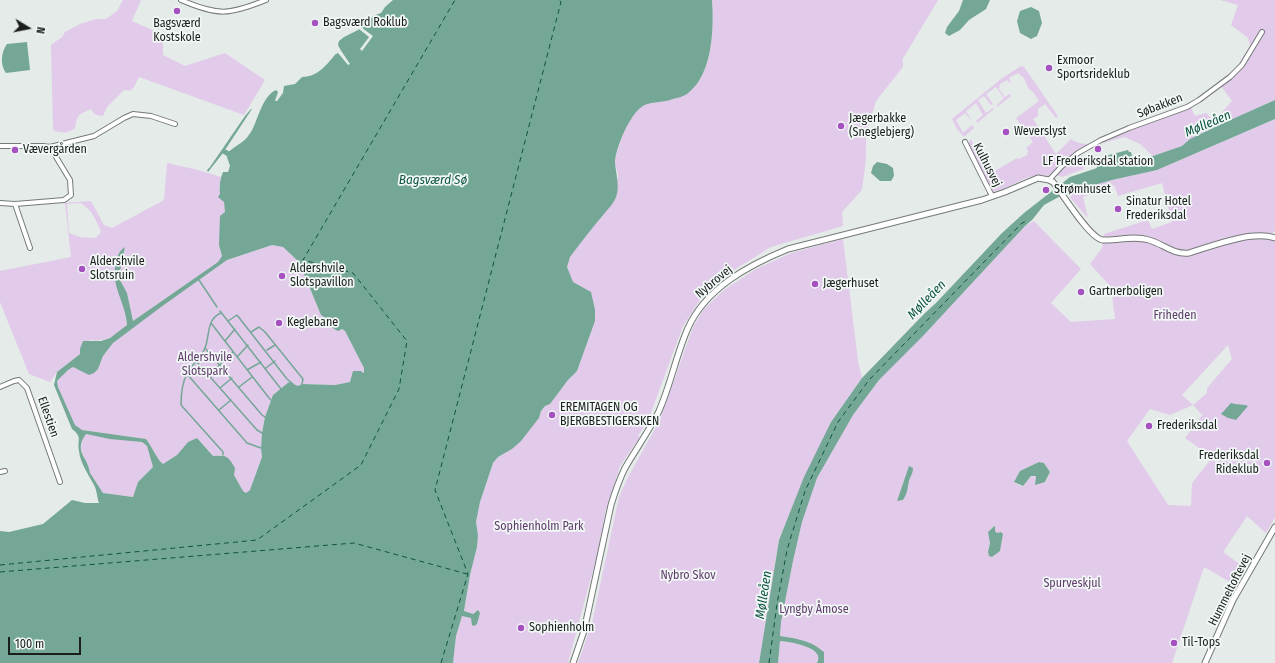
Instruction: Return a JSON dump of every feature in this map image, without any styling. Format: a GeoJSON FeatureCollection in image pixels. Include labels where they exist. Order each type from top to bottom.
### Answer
{"type":"FeatureCollection","features":[{"type":"Feature","properties":{"kind":"street"},"geometry":{"type":"LineString","coordinates":[[181,0],[202,9],[214,12],[226,12],[246,8],[265,0]]}},
{"type":"Feature","properties":{"kind":"street","name":"Søbakken"},"geometry":{"type":"LineString","coordinates":[[1049,180],[1062,166],[1078,153],[1129,128],[1187,107],[1200,100],[1230,77],[1242,65],[1262,32]]}},
{"type":"Feature","properties":{"kind":"street"},"geometry":{"type":"LineString","coordinates":[[0,146],[50,147],[94,136],[133,114],[151,116],[175,124]]}},
{"type":"Feature","properties":{"kind":"street","name":"Kulhusvej"},"geometry":{"type":"LineString","coordinates":[[965,142],[992,196]]}},
{"type":"Feature","properties":{"kind":"street"},"geometry":{"type":"LineString","coordinates":[[0,203],[16,204],[64,200],[71,195],[70,180],[50,147]]}},
{"type":"Feature","properties":{"kind":"street","name":"Nybrovej"},"geometry":{"type":"LineString","coordinates":[[573,663],[584,631],[611,505],[617,485],[624,469],[658,413],[688,329],[700,306],[719,288],[738,274],[768,257],[788,249],[992,196],[1006,192],[1038,178],[1049,180]]}},
{"type":"Feature","properties":{"kind":"street"},"geometry":{"type":"LineString","coordinates":[[1049,180],[1055,185],[1062,196],[1098,239],[1141,238],[1162,245],[1181,254],[1249,236],[1260,235],[1275,238]]}},
{"type":"Feature","properties":{"kind":"street"},"geometry":{"type":"LineString","coordinates":[[16,204],[30,248]]}},
{"type":"Feature","properties":{"kind":"street","name":"Ellestien"},"geometry":{"type":"LineString","coordinates":[[0,387],[19,380],[27,388],[60,482]]}},
{"type":"Feature","properties":{"kind":"street","name":"Hummeltoftevej"},"geometry":{"type":"LineString","coordinates":[[1205,663],[1233,600],[1275,527]]}},
{"type":"Feature","properties":{"kind":"green space"},"geometry":{"type":"Polygon","coordinates":[[[123,0],[141,0],[132,21],[163,35],[163,55],[185,66],[225,53],[265,80],[244,115],[139,77],[134,87],[130,91],[124,90],[107,107],[103,116],[96,114],[91,109],[78,117],[73,130],[61,132],[53,130],[51,45],[62,37],[65,32],[80,24],[96,19],[106,19],[117,11],[123,0]]]}},
{"type":"Feature","properties":{"kind":"green space","name":"Sophienholm Park"},"geometry":{"type":"Polygon","coordinates":[[[712,0],[938,0],[902,60],[903,67],[876,101],[866,133],[866,159],[862,190],[842,212],[843,226],[771,247],[710,285],[683,326],[649,418],[638,436],[640,437],[620,466],[606,509],[597,555],[568,663],[453,663],[456,636],[462,616],[471,618],[471,622],[476,610],[473,614],[464,612],[470,575],[477,547],[478,535],[476,522],[480,502],[493,463],[498,457],[512,449],[539,418],[541,411],[545,406],[550,404],[568,380],[577,371],[595,321],[568,272],[568,261],[577,246],[608,208],[618,176],[615,164],[617,152],[633,114],[644,105],[686,95],[696,86],[702,76],[707,64],[712,37],[712,0]]]}},
{"type":"Feature","properties":{"kind":"green space"},"geometry":{"type":"Polygon","coordinates":[[[1220,0],[1275,0],[1275,100],[1190,139],[1182,146],[1153,156],[1140,144],[1124,137],[1103,143],[1099,138],[1189,103],[1195,116],[1206,113],[1214,121],[1232,101],[1218,82],[1236,68],[1250,46],[1248,38],[1231,25],[1238,5],[1220,0]]]}},
{"type":"Feature","properties":{"kind":"green space"},"geometry":{"type":"Polygon","coordinates":[[[1021,66],[1024,67],[1058,116],[1056,118],[1045,104],[1038,109],[1038,116],[1033,119],[1056,154],[1071,139],[1079,143],[1093,144],[1075,153],[1048,176],[1041,175],[1027,178],[993,192],[969,146],[969,142],[971,139],[976,151],[993,172],[1017,158],[1019,159],[1027,155],[1028,151],[1026,148],[1033,142],[1016,118],[1039,101],[1033,92],[1028,88],[1024,78],[1018,73],[1009,78],[1010,83],[1007,80],[1000,84],[999,89],[1005,97],[1010,94],[1011,96],[997,107],[997,105],[1004,98],[996,87],[986,94],[993,104],[991,105],[984,96],[978,100],[986,113],[993,108],[994,109],[977,123],[976,121],[983,115],[976,103],[966,111],[972,121],[965,113],[956,120],[963,133],[972,125],[974,128],[964,137],[957,129],[952,119],[1001,79],[1021,66]]]}},
{"type":"Feature","properties":{"kind":"green space"},"geometry":{"type":"Polygon","coordinates":[[[1275,119],[1275,231],[1268,238],[1275,241],[1275,517],[1266,533],[1247,516],[1223,552],[1245,568],[1235,585],[1204,567],[1172,663],[824,663],[824,652],[819,648],[809,642],[780,636],[781,622],[802,522],[817,478],[853,415],[879,380],[923,336],[1025,226],[1034,221],[1081,269],[1051,303],[1071,322],[1115,319],[1111,287],[1090,264],[1102,248],[1104,234],[1148,220],[1152,229],[1172,222],[1162,183],[1118,196],[1114,185],[1083,197],[1088,218],[1066,193],[1112,180],[1157,170],[1275,119]],[[1228,345],[1182,395],[1193,405],[1207,393],[1207,388],[1232,359],[1228,345]],[[1193,405],[1170,415],[1150,409],[1127,441],[1168,505],[1191,506],[1192,483],[1211,459],[1246,481],[1185,438],[1203,414],[1201,414],[1193,405]],[[1039,462],[1020,471],[1014,482],[1020,486],[1023,486],[1031,476],[1036,477],[1035,484],[1046,482],[1050,472],[1044,463],[1039,462]],[[909,467],[897,501],[903,500],[913,471],[913,469],[909,467]],[[993,526],[988,532],[990,543],[988,552],[989,556],[992,557],[1000,551],[1003,534],[1001,532],[997,533],[995,531],[995,527],[993,526]]]}},
{"type":"Feature","properties":{"kind":"green space"},"geometry":{"type":"Polygon","coordinates":[[[1077,155],[1080,155],[1084,169],[1062,177],[1057,175],[1077,155]]]}},
{"type":"Feature","properties":{"kind":"green space"},"geometry":{"type":"Polygon","coordinates":[[[167,163],[221,177],[219,188],[224,202],[225,212],[219,245],[222,256],[218,262],[133,321],[127,293],[120,280],[120,271],[125,247],[121,250],[118,256],[115,280],[124,309],[127,325],[106,339],[90,340],[80,349],[80,354],[57,372],[50,382],[29,374],[0,302],[0,271],[71,257],[65,203],[91,201],[104,225],[112,228],[164,200],[167,163]],[[81,203],[67,204],[69,233],[80,237],[96,238],[101,232],[93,216],[81,203]]]}},
{"type":"Feature","properties":{"kind":"green space","name":"Nybro Skov"},"geometry":{"type":"Polygon","coordinates":[[[843,239],[858,361],[862,378],[831,422],[779,539],[759,663],[578,663],[592,623],[619,497],[628,477],[660,420],[693,327],[704,309],[724,290],[756,269],[791,253],[843,239]]]}},
{"type":"Feature","properties":{"kind":"green space","name":"Aldershvile Slotspark"},"geometry":{"type":"Polygon","coordinates":[[[272,245],[283,247],[299,262],[321,315],[345,331],[364,368],[364,372],[350,382],[335,385],[302,384],[298,386],[293,384],[273,395],[265,417],[262,433],[262,457],[250,491],[246,493],[243,491],[223,455],[213,456],[197,438],[188,442],[177,455],[163,464],[156,456],[146,439],[82,430],[75,425],[58,387],[57,381],[68,370],[73,367],[83,372],[98,369],[103,356],[113,343],[178,294],[227,260],[272,245]]]}},
{"type":"Feature","properties":{"kind":"green space"},"geometry":{"type":"Polygon","coordinates":[[[86,434],[142,442],[147,446],[153,467],[138,482],[134,497],[103,493],[90,474],[81,450],[81,445],[86,434]]]}},
{"type":"Feature","properties":{"kind":"green space","name":"Lyngby Åmose"},"geometry":{"type":"Polygon","coordinates":[[[780,641],[806,646],[812,649],[818,658],[817,663],[778,663],[780,641]]]}},
{"type":"Feature","properties":{"kind":"water","name":"Bagsværd Sø"},"geometry":{"type":"Polygon","coordinates":[[[393,0],[712,0],[713,24],[710,50],[707,63],[696,86],[686,95],[679,98],[644,105],[635,113],[625,130],[616,153],[615,163],[618,189],[615,199],[570,257],[567,267],[573,282],[591,292],[595,310],[595,321],[577,371],[568,380],[550,404],[545,406],[541,411],[539,418],[521,441],[512,449],[498,457],[493,463],[480,502],[476,522],[478,535],[477,547],[470,575],[464,611],[473,614],[478,610],[480,613],[477,624],[474,626],[472,625],[471,618],[462,616],[456,636],[453,663],[0,663],[0,531],[9,532],[43,524],[72,500],[85,503],[99,503],[95,487],[81,460],[79,451],[79,437],[72,429],[54,385],[57,372],[80,354],[83,341],[101,341],[110,338],[127,325],[115,279],[116,260],[121,250],[125,247],[120,271],[120,280],[127,293],[133,321],[218,262],[222,256],[219,245],[220,216],[225,212],[224,202],[218,197],[220,194],[220,180],[223,172],[228,172],[230,166],[226,154],[247,137],[253,128],[265,101],[272,93],[276,90],[278,92],[275,101],[277,101],[283,93],[284,86],[295,84],[302,77],[314,74],[324,68],[340,49],[338,45],[339,41],[358,30],[373,16],[381,13],[393,0]],[[272,245],[227,260],[161,307],[113,343],[103,356],[98,369],[94,373],[89,375],[73,367],[68,370],[57,381],[58,387],[75,425],[82,430],[146,439],[163,464],[177,455],[188,442],[197,438],[213,456],[227,457],[235,468],[234,475],[243,491],[246,493],[250,490],[262,457],[262,433],[265,417],[273,395],[289,382],[298,386],[302,384],[335,385],[350,382],[353,371],[364,372],[364,368],[345,331],[342,329],[338,331],[331,327],[330,321],[321,315],[299,262],[283,247],[272,245]],[[86,434],[81,445],[82,454],[89,467],[90,473],[103,493],[133,497],[138,482],[153,467],[147,446],[142,442],[110,439],[86,434]]]}},
{"type":"Feature","properties":{"kind":"water"},"geometry":{"type":"Polygon","coordinates":[[[963,0],[990,0],[986,9],[969,20],[960,30],[949,36],[945,33],[947,27],[959,11],[963,0]]]}},
{"type":"Feature","properties":{"kind":"water"},"geometry":{"type":"Polygon","coordinates":[[[1031,7],[1039,11],[1042,23],[1037,36],[1031,39],[1020,33],[1017,21],[1020,11],[1031,7]]]}},
{"type":"Feature","properties":{"kind":"water"},"geometry":{"type":"Polygon","coordinates":[[[27,42],[30,70],[6,73],[2,58],[3,51],[7,44],[27,42]]]}},
{"type":"Feature","properties":{"kind":"water"},"geometry":{"type":"Polygon","coordinates":[[[1275,100],[1275,119],[1157,170],[1112,180],[1066,193],[1044,205],[1032,220],[923,336],[879,380],[853,415],[817,478],[802,522],[781,622],[780,636],[809,642],[819,648],[824,652],[824,663],[817,663],[818,658],[816,653],[806,646],[780,641],[778,663],[759,663],[779,540],[804,477],[831,422],[862,378],[1002,233],[1024,213],[1070,177],[1097,168],[1096,160],[1102,159],[1104,166],[1118,164],[1117,162],[1107,163],[1105,156],[1128,150],[1131,152],[1132,156],[1129,158],[1129,162],[1182,146],[1190,139],[1275,100]]]}},
{"type":"Feature","properties":{"kind":"water"},"geometry":{"type":"Polygon","coordinates":[[[251,109],[225,150],[226,151],[208,172],[207,170],[251,109]]]}},
{"type":"Feature","properties":{"kind":"water"},"geometry":{"type":"Polygon","coordinates":[[[877,162],[887,164],[893,168],[894,176],[891,181],[880,181],[871,173],[873,166],[877,162]]]}},
{"type":"Feature","properties":{"kind":"water"},"geometry":{"type":"Polygon","coordinates":[[[1231,403],[1248,406],[1236,420],[1221,414],[1231,403]]]}},
{"type":"Feature","properties":{"kind":"water"},"geometry":{"type":"Polygon","coordinates":[[[1039,462],[1044,463],[1050,472],[1045,482],[1035,485],[1036,477],[1031,476],[1023,486],[1014,482],[1020,471],[1039,462]]]}},
{"type":"Feature","properties":{"kind":"water"},"geometry":{"type":"Polygon","coordinates":[[[909,466],[913,469],[906,494],[903,500],[897,501],[909,466]]]}},
{"type":"Feature","properties":{"kind":"water"},"geometry":{"type":"Polygon","coordinates":[[[994,526],[997,533],[1001,532],[1003,534],[1000,551],[992,557],[989,556],[988,552],[990,543],[988,532],[994,526]]]}},
{"type":"Feature","properties":{"kind":"pier"},"geometry":{"type":"Polygon","coordinates":[[[361,27],[373,36],[362,51],[360,49],[369,37],[359,29],[361,27]]]}},
{"type":"Feature","properties":{"kind":"pier"},"geometry":{"type":"Polygon","coordinates":[[[338,46],[350,64],[348,65],[338,53],[334,53],[338,49],[338,46]]]}},
{"type":"Feature","properties":{"kind":"waterway"},"geometry":{"type":"LineString","coordinates":[[199,280],[217,307]]}},
{"type":"Feature","properties":{"kind":"waterway"},"geometry":{"type":"LineString","coordinates":[[220,311],[281,389]]}},
{"type":"Feature","properties":{"kind":"waterway"},"geometry":{"type":"LineString","coordinates":[[221,313],[213,319],[209,328],[205,348],[185,378],[182,389],[181,405],[223,452],[223,455]]}},
{"type":"Feature","properties":{"kind":"waterway"},"geometry":{"type":"LineString","coordinates":[[228,321],[237,315],[287,379],[293,384]]}},
{"type":"Feature","properties":{"kind":"waterway"},"geometry":{"type":"LineString","coordinates":[[211,323],[271,400]]}},
{"type":"Feature","properties":{"kind":"waterway"},"geometry":{"type":"LineString","coordinates":[[251,332],[259,327],[265,332],[303,379],[302,384]]}},
{"type":"Feature","properties":{"kind":"waterway"},"geometry":{"type":"LineString","coordinates":[[225,341],[235,329]]}},
{"type":"Feature","properties":{"kind":"waterway"},"geometry":{"type":"LineString","coordinates":[[237,357],[248,345]]}},
{"type":"Feature","properties":{"kind":"waterway"},"geometry":{"type":"LineString","coordinates":[[267,350],[275,345]]}},
{"type":"Feature","properties":{"kind":"waterway"},"geometry":{"type":"LineString","coordinates":[[205,348],[265,417]]}},
{"type":"Feature","properties":{"kind":"waterway"},"geometry":{"type":"LineString","coordinates":[[209,375],[233,352]]}},
{"type":"Feature","properties":{"kind":"waterway"},"geometry":{"type":"LineString","coordinates":[[196,361],[257,430],[262,433]]}},
{"type":"Feature","properties":{"kind":"waterway"},"geometry":{"type":"LineString","coordinates":[[266,368],[275,361]]}},
{"type":"Feature","properties":{"kind":"waterway"},"geometry":{"type":"LineString","coordinates":[[247,370],[261,362]]}},
{"type":"Feature","properties":{"kind":"waterway"},"geometry":{"type":"LineString","coordinates":[[187,374],[247,443],[261,448]]}},
{"type":"Feature","properties":{"kind":"waterway"},"geometry":{"type":"LineString","coordinates":[[239,387],[252,377]]}},
{"type":"Feature","properties":{"kind":"waterway"},"geometry":{"type":"LineString","coordinates":[[220,388],[232,378]]}},
{"type":"Feature","properties":{"kind":"waterway"},"geometry":{"type":"LineString","coordinates":[[219,410],[231,400]]}},
{"type":"Feature","properties":{"kind":"ferry route"},"geometry":{"type":"LineString","coordinates":[[0,565],[257,540],[361,465],[399,389],[407,341],[353,273],[303,260],[455,0]]}},
{"type":"Feature","properties":{"kind":"ferry route"},"geometry":{"type":"LineString","coordinates":[[441,663],[468,574],[435,490],[561,2],[559,0]]}},
{"type":"Feature","properties":{"kind":"ferry route"},"geometry":{"type":"LineString","coordinates":[[769,663],[777,604],[787,550],[805,491],[838,422],[869,380],[1022,223],[1027,221]]}},
{"type":"Feature","properties":{"kind":"ferry route"},"geometry":{"type":"LineString","coordinates":[[0,572],[354,543],[467,574]]}},
{"type":"Feature","properties":{"kind":"place","name":"Bagsværd Kostskole"},"geometry":{"type":"Point","coordinates":[177,11]}},
{"type":"Feature","properties":{"kind":"place","name":"Bagsværd Roklub"},"geometry":{"type":"Point","coordinates":[315,23]}},
{"type":"Feature","properties":{"kind":"place","name":"Exmoor Sportsrideklub"},"geometry":{"type":"Point","coordinates":[1049,68]}},
{"type":"Feature","properties":{"kind":"place","name":"Jægerbakke (Sneglebjerg)"},"geometry":{"type":"Point","coordinates":[841,126]}},
{"type":"Feature","properties":{"kind":"place","name":"Weverslyst"},"geometry":{"type":"Point","coordinates":[1006,132]}},
{"type":"Feature","properties":{"kind":"place","name":"LF Frederiksdal station"},"geometry":{"type":"Point","coordinates":[1098,149]}},
{"type":"Feature","properties":{"kind":"place","name":"Vævergården"},"geometry":{"type":"Point","coordinates":[15,150]}},
{"type":"Feature","properties":{"kind":"place","name":"Strømhuset"},"geometry":{"type":"Point","coordinates":[1046,190]}},
{"type":"Feature","properties":{"kind":"place","name":"Sinatur Hotel Frederiksdal"},"geometry":{"type":"Point","coordinates":[1118,209]}},
{"type":"Feature","properties":{"kind":"place","name":"Aldershvile Slotsruin"},"geometry":{"type":"Point","coordinates":[82,269]}},
{"type":"Feature","properties":{"kind":"place","name":"Aldershvile Slotspavillon"},"geometry":{"type":"Point","coordinates":[282,276]}},
{"type":"Feature","properties":{"kind":"place","name":"Jægerhuset"},"geometry":{"type":"Point","coordinates":[815,284]}},
{"type":"Feature","properties":{"kind":"place","name":"Gartnerboligen"},"geometry":{"type":"Point","coordinates":[1081,292]}},
{"type":"Feature","properties":{"kind":"place","name":"Keglebane"},"geometry":{"type":"Point","coordinates":[279,323]}},
{"type":"Feature","properties":{"kind":"place","name":"EREMITAGEN OG BJERGBESTIGERSKEN"},"geometry":{"type":"Point","coordinates":[552,415]}},
{"type":"Feature","properties":{"kind":"place","name":"Frederiksdal"},"geometry":{"type":"Point","coordinates":[1149,426]}},
{"type":"Feature","properties":{"kind":"place","name":"Frederiksdal Rideklub"},"geometry":{"type":"Point","coordinates":[1267,463]}},
{"type":"Feature","properties":{"kind":"place","name":"Sophienholm"},"geometry":{"type":"Point","coordinates":[521,628]}},
{"type":"Feature","properties":{"kind":"place","name":"Til-Tops"},"geometry":{"type":"Point","coordinates":[1174,643]}},
{"type":"Feature","properties":{"kind":"water label","name":"Mølleåen"},"geometry":{"type":"Point","coordinates":[1208,124]}},
{"type":"Feature","properties":{"kind":"water label","name":"Mølleåen"},"geometry":{"type":"Point","coordinates":[927,300]}},
{"type":"Feature","properties":{"kind":"water label","name":"Mølleåen"},"geometry":{"type":"Point","coordinates":[764,595]}},
{"type":"Feature","properties":{"kind":"park label","name":"Friheden"},"geometry":{"type":"Point","coordinates":[1175,316]}},
{"type":"Feature","properties":{"kind":"park label","name":"Spurveskjul"},"geometry":{"type":"Point","coordinates":[1072,584]}}]}
